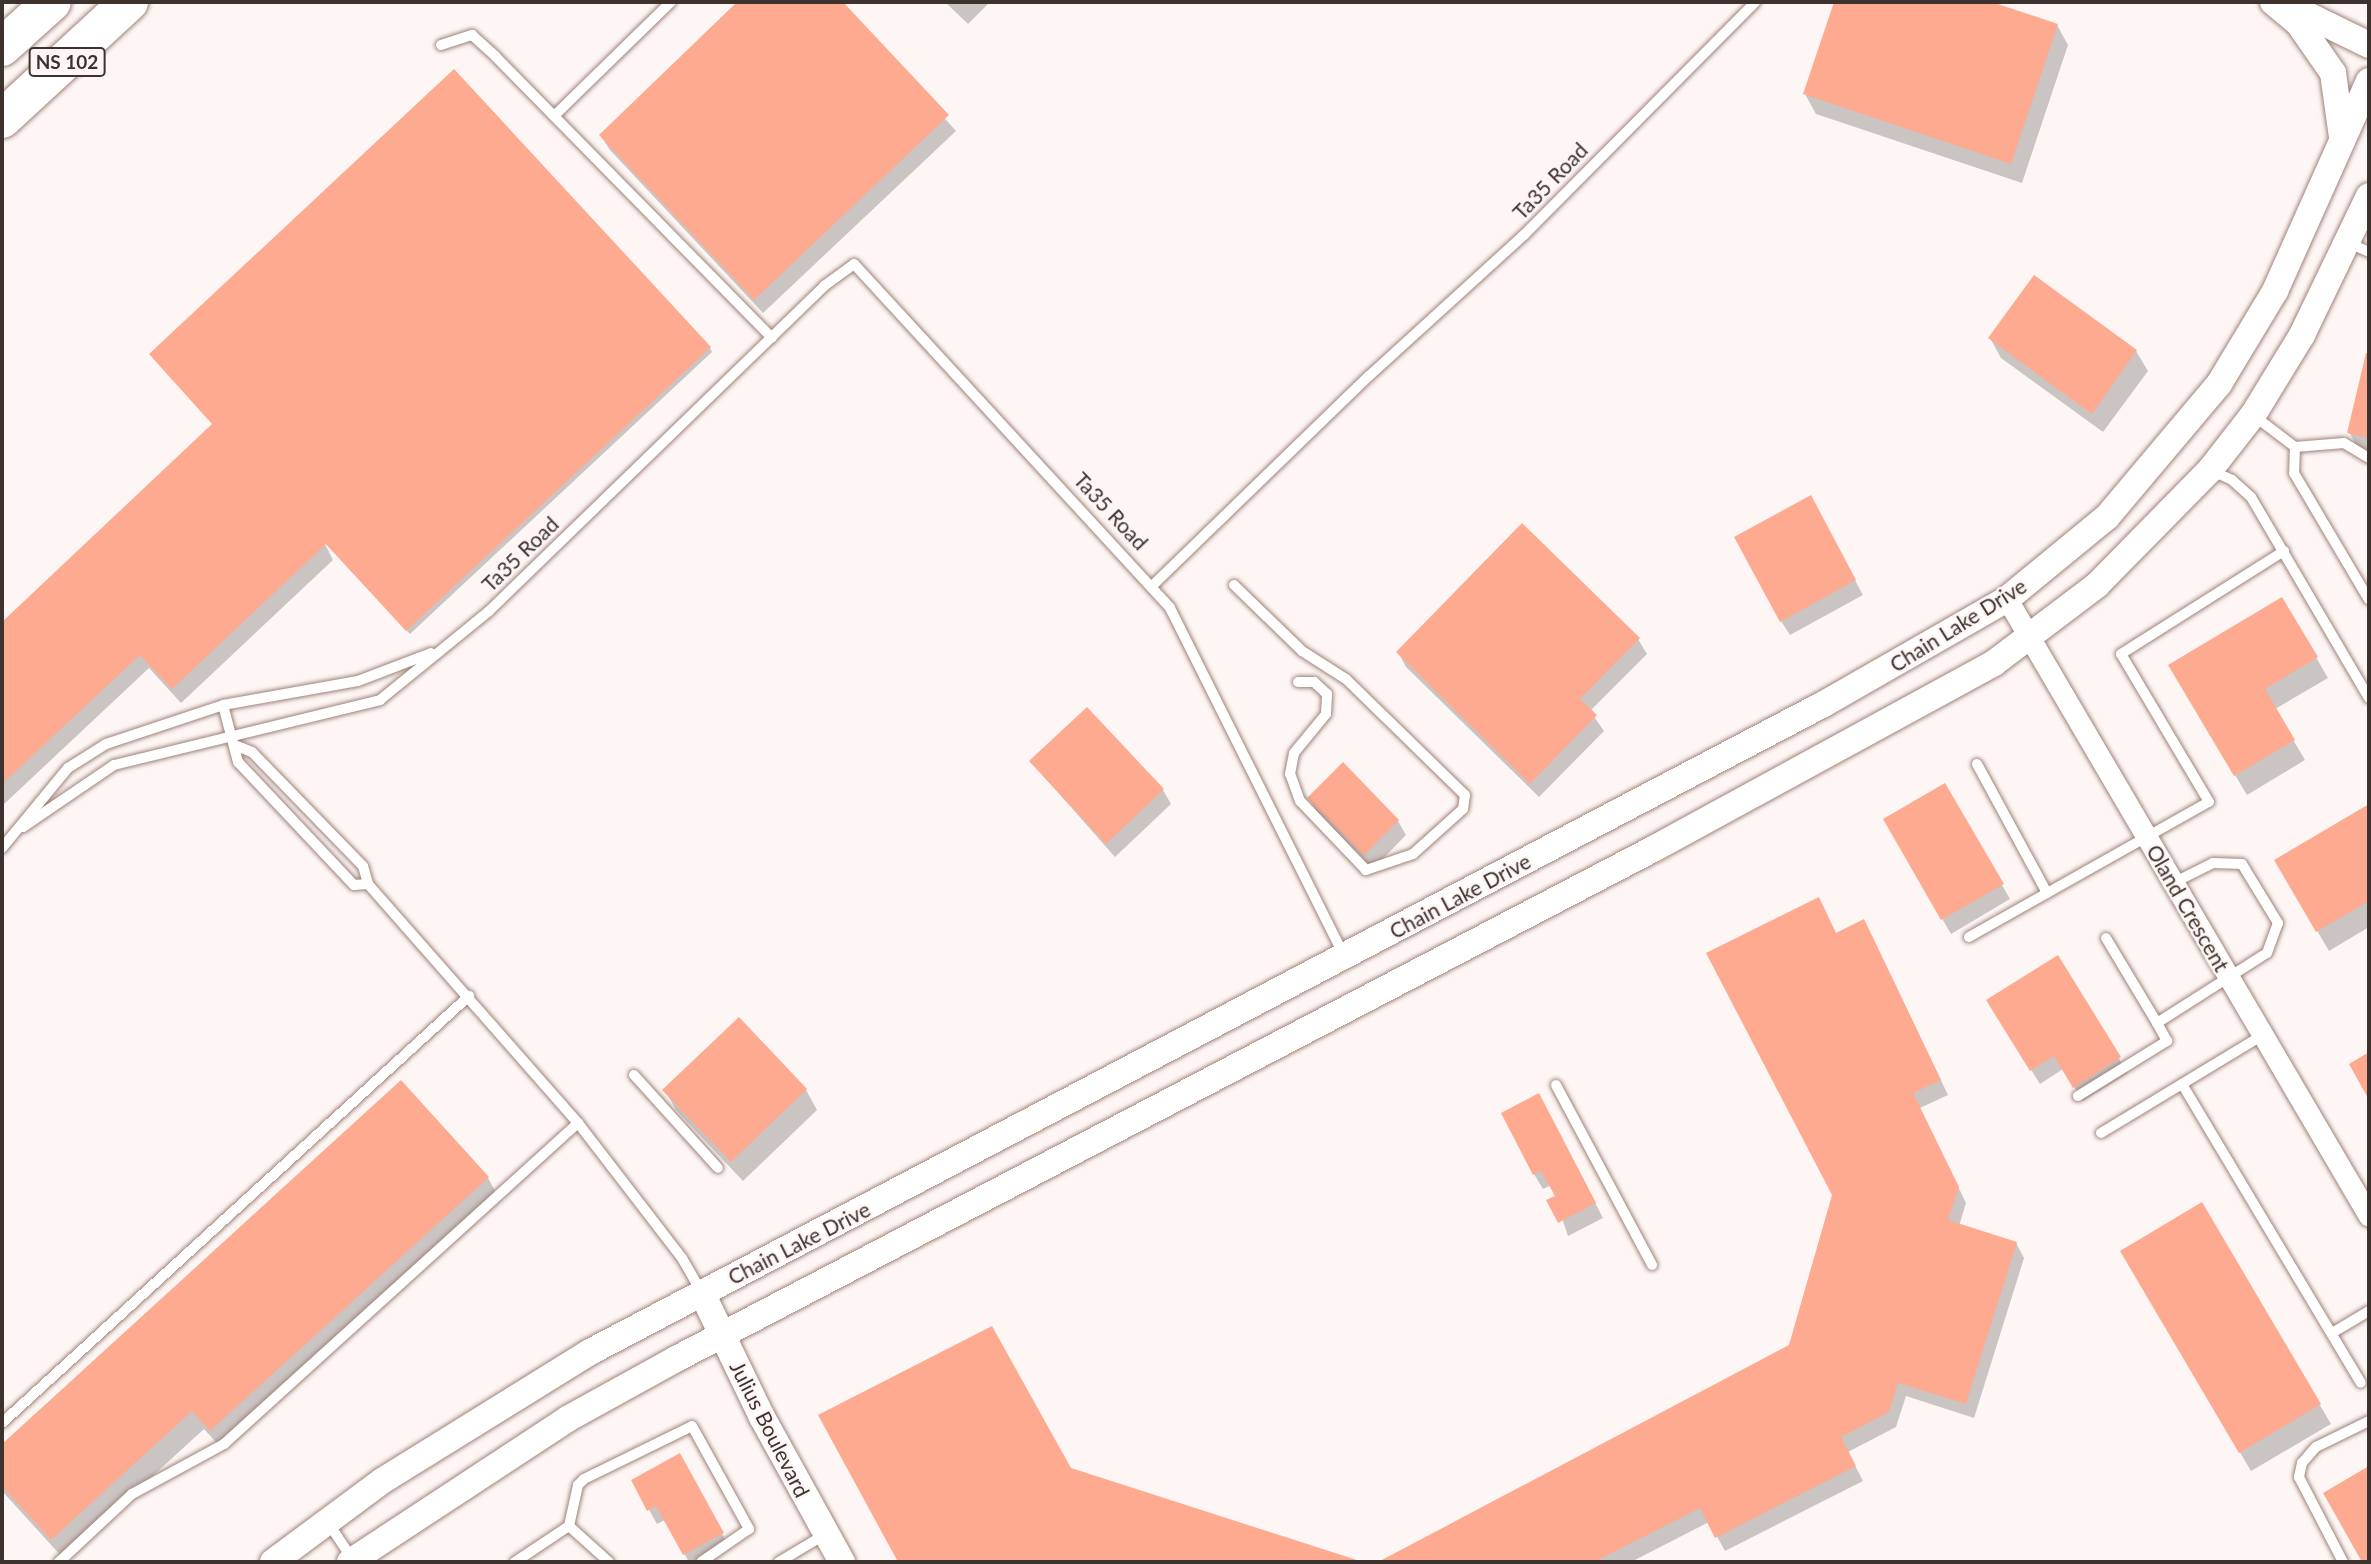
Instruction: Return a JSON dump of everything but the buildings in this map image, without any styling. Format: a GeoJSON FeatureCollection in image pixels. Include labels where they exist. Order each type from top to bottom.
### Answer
{"type":"FeatureCollection","features":[{"type":"Feature","properties":{"kind":"highway","name":"NS 102"},"geometry":{"type":"LineString","coordinates":[[2,47],[51,2]]}},
{"type":"Feature","properties":{"kind":"highway","name":"NS 102"},"geometry":{"type":"LineString","coordinates":[[2,119],[129,2]]}},
{"type":"Feature","properties":{"kind":"street"},"geometry":{"type":"LineString","coordinates":[[2273,2],[2299,24],[2333,73],[2342,141]]}},
{"type":"Feature","properties":{"kind":"street"},"geometry":{"type":"LineString","coordinates":[[2279,2],[2369,45]]}},
{"type":"Feature","properties":{"kind":"street","name":"Chain Lake Drive"},"geometry":{"type":"LineString","coordinates":[[273,1562],[327,1520],[559,1370],[1822,705],[2007,599],[2107,517],[2219,384],[2275,291],[2369,81]]}},
{"type":"Feature","properties":{"kind":"street"},"geometry":{"type":"LineString","coordinates":[[352,1562],[569,1418],[723,1334],[1943,694],[2030,639],[2097,585],[2175,510],[2253,415],[2359,247],[2369,196]]}},
{"type":"Feature","properties":{"kind":"street","name":"Oland Crescent"},"geometry":{"type":"LineString","coordinates":[[2007,599],[2369,1216]]}},
{"type":"Feature","properties":{"kind":"street"},"geometry":{"type":"LineString","coordinates":[[1345,958],[1365,997]]}},
{"type":"Feature","properties":{"kind":"street","name":"Julius Boulevard"},"geometry":{"type":"LineString","coordinates":[[702,1293],[824,1535],[842,1562]]}},
{"type":"Feature","properties":{"kind":"lane"},"geometry":{"type":"LineString","coordinates":[[554,116],[671,2]]}},
{"type":"Feature","properties":{"kind":"lane","name":"Ta35 Road"},"geometry":{"type":"LineString","coordinates":[[23,827],[114,765],[234,741],[380,700],[532,571],[772,338],[854,264],[1152,586],[1368,376],[1524,235],[1755,2]]}},
{"type":"Feature","properties":{"kind":"lane"},"geometry":{"type":"LineString","coordinates":[[441,45],[472,35],[772,338]]}},
{"type":"Feature","properties":{"kind":"lane"},"geometry":{"type":"LineString","coordinates":[[2253,415],[2295,447],[2344,443],[2369,458]]}},
{"type":"Feature","properties":{"kind":"lane"},"geometry":{"type":"LineString","coordinates":[[2295,447],[2294,473],[2369,600]]}},
{"type":"Feature","properties":{"kind":"lane"},"geometry":{"type":"LineString","coordinates":[[2210,470],[2232,480],[2251,497],[2369,698]]}},
{"type":"Feature","properties":{"kind":"lane"},"geometry":{"type":"LineString","coordinates":[[1969,937],[2209,802],[2121,654],[2284,551]]}},
{"type":"Feature","properties":{"kind":"lane"},"geometry":{"type":"LineString","coordinates":[[1234,585],[1302,651],[1346,679],[1465,795],[1463,809],[1413,854],[1366,870],[1300,801],[1290,774],[1294,753],[1326,714],[1327,694],[1314,682],[1298,682]]}},
{"type":"Feature","properties":{"kind":"lane"},"geometry":{"type":"LineString","coordinates":[[1152,586],[1185,633],[1345,958]]}},
{"type":"Feature","properties":{"kind":"lane","name":"Ta35 Road"},"geometry":{"type":"LineString","coordinates":[[2,848],[23,827],[68,768],[106,744],[223,705],[358,681],[439,650]]}},
{"type":"Feature","properties":{"kind":"lane"},"geometry":{"type":"LineString","coordinates":[[223,705],[238,762],[354,885],[368,884]]}},
{"type":"Feature","properties":{"kind":"lane"},"geometry":{"type":"LineString","coordinates":[[234,741],[252,752],[363,866],[368,884],[578,1123],[682,1258],[702,1293]]}},
{"type":"Feature","properties":{"kind":"lane"},"geometry":{"type":"LineString","coordinates":[[1977,764],[2048,893]]}},
{"type":"Feature","properties":{"kind":"lane"},"geometry":{"type":"LineString","coordinates":[[2157,1023],[2267,953],[2278,923],[2242,864],[2213,863],[2173,883]]}},
{"type":"Feature","properties":{"kind":"lane"},"geometry":{"type":"LineString","coordinates":[[2078,1096],[2167,1041],[2106,938]]}},
{"type":"Feature","properties":{"kind":"lane"},"geometry":{"type":"LineString","coordinates":[[2,1423],[469,996]]}},
{"type":"Feature","properties":{"kind":"lane"},"geometry":{"type":"LineString","coordinates":[[2101,1133],[2263,1035]]}},
{"type":"Feature","properties":{"kind":"lane"},"geometry":{"type":"LineString","coordinates":[[634,1074],[718,1168]]}},
{"type":"Feature","properties":{"kind":"lane"},"geometry":{"type":"LineString","coordinates":[[2182,1084],[2361,1383]]}},
{"type":"Feature","properties":{"kind":"lane"},"geometry":{"type":"LineString","coordinates":[[1556,1085],[1652,1265]]}},
{"type":"Feature","properties":{"kind":"lane"},"geometry":{"type":"LineString","coordinates":[[59,1562],[132,1494],[224,1444],[578,1123]]}},
{"type":"Feature","properties":{"kind":"lane"},"geometry":{"type":"LineString","coordinates":[[2332,1333],[2369,1311]]}},
{"type":"Feature","properties":{"kind":"lane"},"geometry":{"type":"LineString","coordinates":[[2343,1562],[2299,1477],[2302,1462],[2316,1447],[2369,1421]]}},
{"type":"Feature","properties":{"kind":"lane"},"geometry":{"type":"LineString","coordinates":[[515,1562],[569,1526],[578,1485],[584,1479],[692,1426],[749,1529],[701,1562]]}},
{"type":"Feature","properties":{"kind":"lane"},"geometry":{"type":"LineString","coordinates":[[327,1520],[352,1562]]}},
{"type":"Feature","properties":{"kind":"lane"},"geometry":{"type":"LineString","coordinates":[[569,1526],[609,1562]]}},
{"type":"Feature","properties":{"kind":"lane"},"geometry":{"type":"LineString","coordinates":[[779,1562],[824,1535]]}}]}
